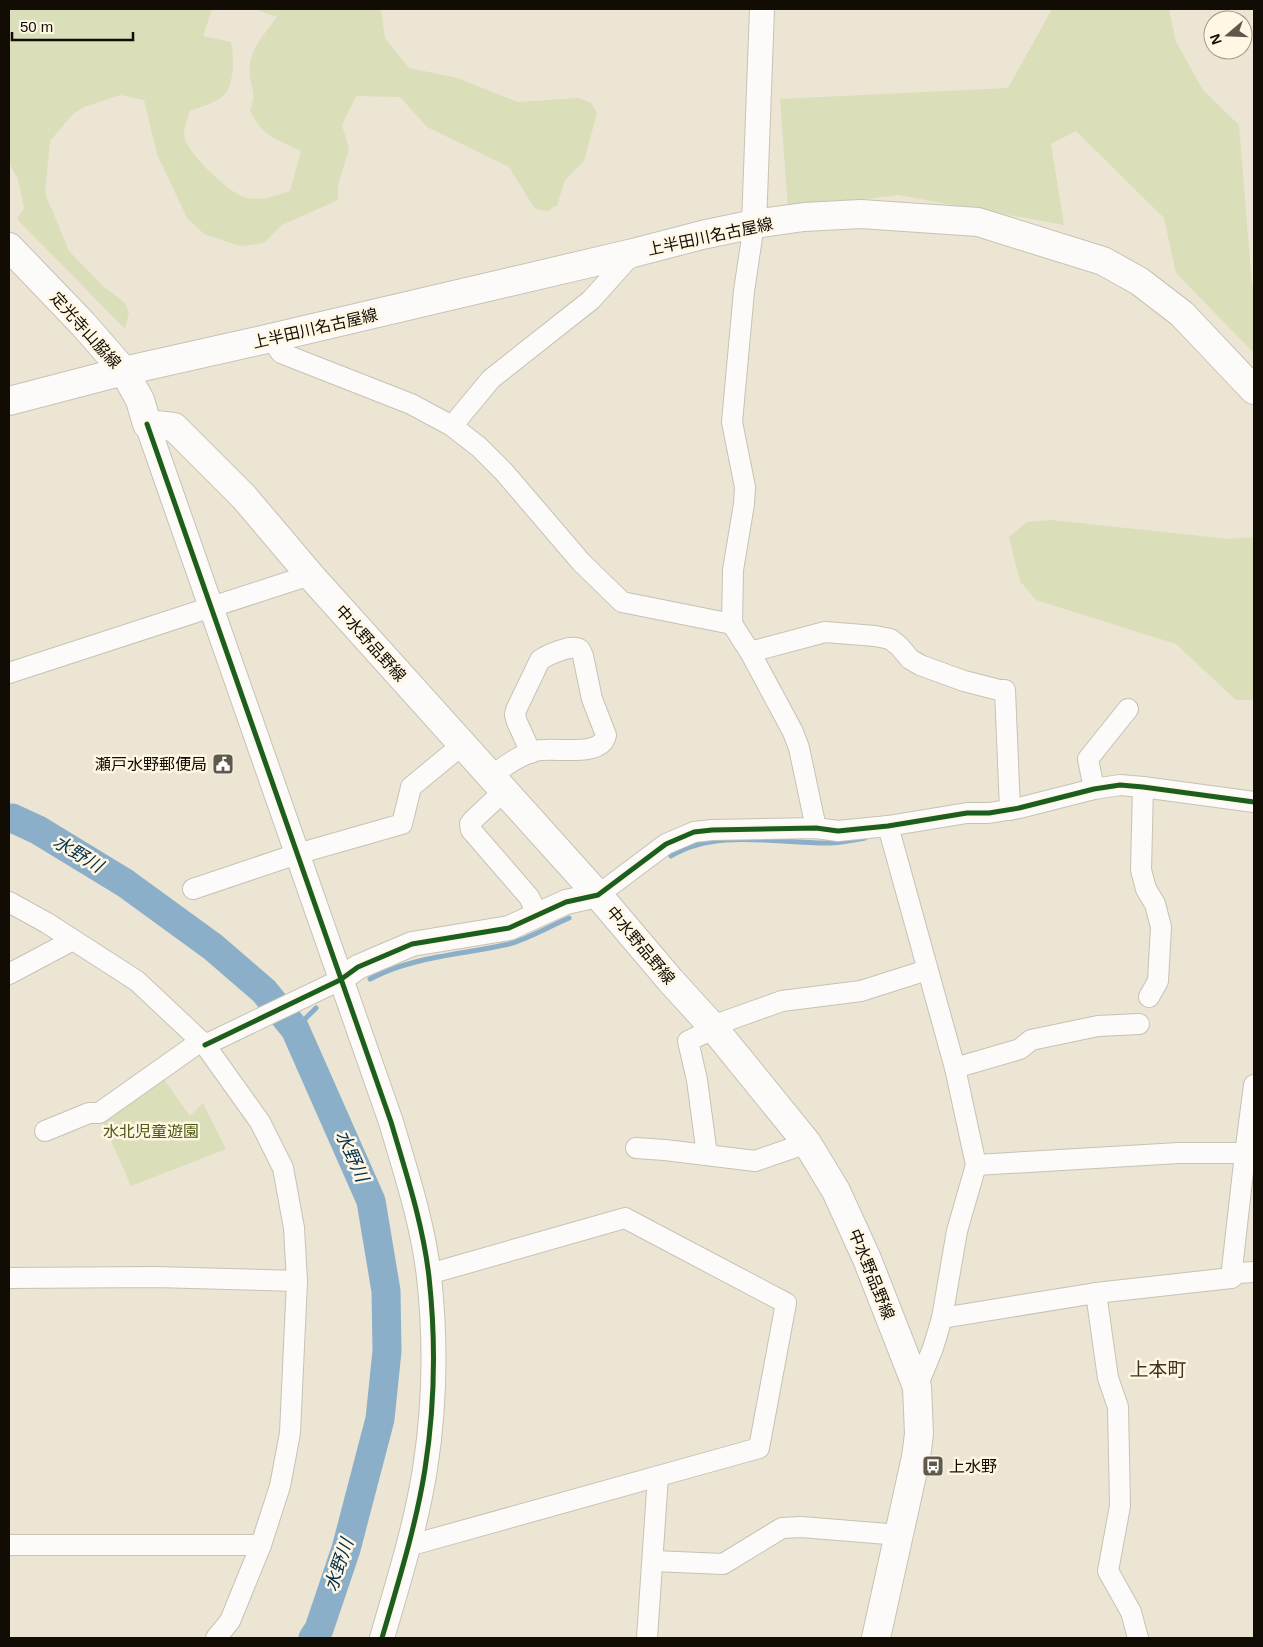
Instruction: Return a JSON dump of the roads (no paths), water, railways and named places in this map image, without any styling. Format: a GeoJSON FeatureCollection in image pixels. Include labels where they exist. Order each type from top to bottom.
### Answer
{"type":"FeatureCollection","features":[{"type":"Feature","properties":{"kind":"main road","name":"上半田川名古屋線"},"geometry":{"type":"LineString","coordinates":[[124,371],[633,253],[702,235],[754,224],[804,217],[861,214],[978,222],[1057,245],[1103,261],[1139,281],[1182,314],[1254,390]]}},
{"type":"Feature","properties":{"kind":"main road","name":"定光寺山脇線"},"geometry":{"type":"LineString","coordinates":[[9,247],[83,324],[124,371],[9,401]]}},
{"type":"Feature","properties":{"kind":"main road"},"geometry":{"type":"LineString","coordinates":[[124,371],[140,400],[147,424]]}},
{"type":"Feature","properties":{"kind":"main road","name":"中水野品野線"},"geometry":{"type":"LineString","coordinates":[[147,424],[174,427],[244,497],[310,575],[598,895],[712,1026],[807,1143],[836,1191],[867,1259],[917,1387],[919,1413],[918,1442],[900,1535],[876,1638]]}},
{"type":"Feature","properties":{"kind":"street"},"geometry":{"type":"LineString","coordinates":[[762,9],[754,224],[744,291],[732,422],[745,487],[733,570],[732,624],[750,652],[793,732],[799,748],[816,828]]}},
{"type":"Feature","properties":{"kind":"street"},"geometry":{"type":"LineString","coordinates":[[452,426],[491,380],[591,300],[633,253]]}},
{"type":"Feature","properties":{"kind":"street"},"geometry":{"type":"LineString","coordinates":[[271,338],[281,353],[411,404],[452,426],[479,446],[504,472],[581,562],[622,602],[732,624]]}},
{"type":"Feature","properties":{"kind":"street"},"geometry":{"type":"LineString","coordinates":[[147,424],[391,1122],[414,1200],[428,1274],[433,1325],[434,1391],[425,1469],[408,1546],[382,1638]]}},
{"type":"Feature","properties":{"kind":"street"},"geometry":{"type":"LineString","coordinates":[[9,673],[310,575]]}},
{"type":"Feature","properties":{"kind":"street"},"geometry":{"type":"LineString","coordinates":[[750,652],[824,632],[890,638],[910,659],[920,665],[964,681],[1006,690],[1010,810]]}},
{"type":"Feature","properties":{"kind":"street"},"geometry":{"type":"LineString","coordinates":[[531,753],[517,722],[516,710],[540,660],[571,647],[577,648],[583,656],[592,699],[606,734],[605,740],[603,743],[590,749],[537,751],[499,770],[497,784],[470,824],[471,830],[529,897],[538,915]]}},
{"type":"Feature","properties":{"kind":"street"},"geometry":{"type":"LineString","coordinates":[[1094,789],[1088,759],[1128,709]]}},
{"type":"Feature","properties":{"kind":"street"},"geometry":{"type":"LineString","coordinates":[[193,889],[297,854],[402,824],[411,787],[462,745]]}},
{"type":"Feature","properties":{"kind":"street"},"geometry":{"type":"LineString","coordinates":[[44,1131],[89,1113],[99,1113],[208,1042],[340,980],[358,967],[412,944],[509,928],[566,902],[598,895],[666,844],[694,832],[816,828],[838,831],[888,826],[967,813],[989,813],[1010,810],[1094,789],[1120,785],[1254,802]]}},
{"type":"Feature","properties":{"kind":"street"},"geometry":{"type":"LineString","coordinates":[[1143,787],[1141,870],[1146,889],[1155,904],[1161,927],[1158,981],[1149,997]]}},
{"type":"Feature","properties":{"kind":"street"},"geometry":{"type":"LineString","coordinates":[[888,826],[926,970],[955,1068],[976,1165],[957,1231],[942,1318],[933,1348],[917,1387]]}},
{"type":"Feature","properties":{"kind":"street"},"geometry":{"type":"LineString","coordinates":[[9,902],[74,940],[137,982],[208,1042],[260,1122],[283,1168],[294,1228],[297,1281],[290,1433],[280,1486],[261,1545],[230,1621],[216,1638]]}},
{"type":"Feature","properties":{"kind":"street"},"geometry":{"type":"LineString","coordinates":[[9,974],[74,940]]}},
{"type":"Feature","properties":{"kind":"street"},"geometry":{"type":"LineString","coordinates":[[707,1155],[697,1080],[688,1041],[707,1032],[712,1026],[782,1001],[861,991],[926,970]]}},
{"type":"Feature","properties":{"kind":"street"},"geometry":{"type":"LineString","coordinates":[[955,1068],[1020,1049],[1031,1040],[1098,1026],[1139,1024]]}},
{"type":"Feature","properties":{"kind":"street"},"geometry":{"type":"LineString","coordinates":[[1231,1278],[1249,1153],[1254,1085]]}},
{"type":"Feature","properties":{"kind":"street"},"geometry":{"type":"LineString","coordinates":[[636,1148],[755,1161],[807,1143]]}},
{"type":"Feature","properties":{"kind":"street"},"geometry":{"type":"LineString","coordinates":[[976,1165],[1170,1154],[1249,1153]]}},
{"type":"Feature","properties":{"kind":"street"},"geometry":{"type":"LineString","coordinates":[[408,1546],[759,1448],[786,1304],[625,1218],[428,1274]]}},
{"type":"Feature","properties":{"kind":"street"},"geometry":{"type":"LineString","coordinates":[[942,1318],[1096,1293],[1231,1278],[1238,1273],[1254,1272]]}},
{"type":"Feature","properties":{"kind":"street"},"geometry":{"type":"LineString","coordinates":[[9,1278],[155,1277],[297,1281]]}},
{"type":"Feature","properties":{"kind":"street"},"geometry":{"type":"LineString","coordinates":[[1096,1293],[1108,1378],[1118,1407],[1120,1506],[1108,1571],[1131,1612],[1138,1638]]}},
{"type":"Feature","properties":{"kind":"street"},"geometry":{"type":"LineString","coordinates":[[647,1638],[658,1476]]}},
{"type":"Feature","properties":{"kind":"street"},"geometry":{"type":"LineString","coordinates":[[653,1561],[723,1564],[782,1528],[801,1527],[900,1535]]}},
{"type":"Feature","properties":{"kind":"street"},"geometry":{"type":"LineString","coordinates":[[9,1544],[261,1545]]}},
{"type":"Feature","properties":{"kind":"waterway","name":"水野川"},"geometry":{"type":"LineString","coordinates":[[9,819],[12,818],[38,830],[125,883],[213,947],[264,991],[295,1029],[371,1201],[386,1291],[387,1351],[380,1419],[346,1549],[319,1629],[313,1638]]}},
{"type":"Feature","properties":{"kind":"waterway"},"geometry":{"type":"LineString","coordinates":[[671,856],[689,847],[708,842],[728,840],[749,839],[830,843],[865,838]]}},
{"type":"Feature","properties":{"kind":"waterway"},"geometry":{"type":"LineString","coordinates":[[370,979],[403,965],[516,942],[569,918]]}},
{"type":"Feature","properties":{"kind":"waterway"},"geometry":{"type":"LineString","coordinates":[[295,1029],[316,1008]]}},
{"type":"Feature","properties":{"kind":"place","name":"瀬戸水野郵便局"},"geometry":{"type":"Point","coordinates":[223,764]}},
{"type":"Feature","properties":{"kind":"place","name":"上水野"},"geometry":{"type":"Point","coordinates":[933,1466]}},
{"type":"Feature","properties":{"kind":"district","name":"上本町"},"geometry":{"type":"Point","coordinates":[1158,1369]}},
{"type":"Feature","properties":{"kind":"park label","name":"水北児童遊園"},"geometry":{"type":"Point","coordinates":[151,1131]}}]}
